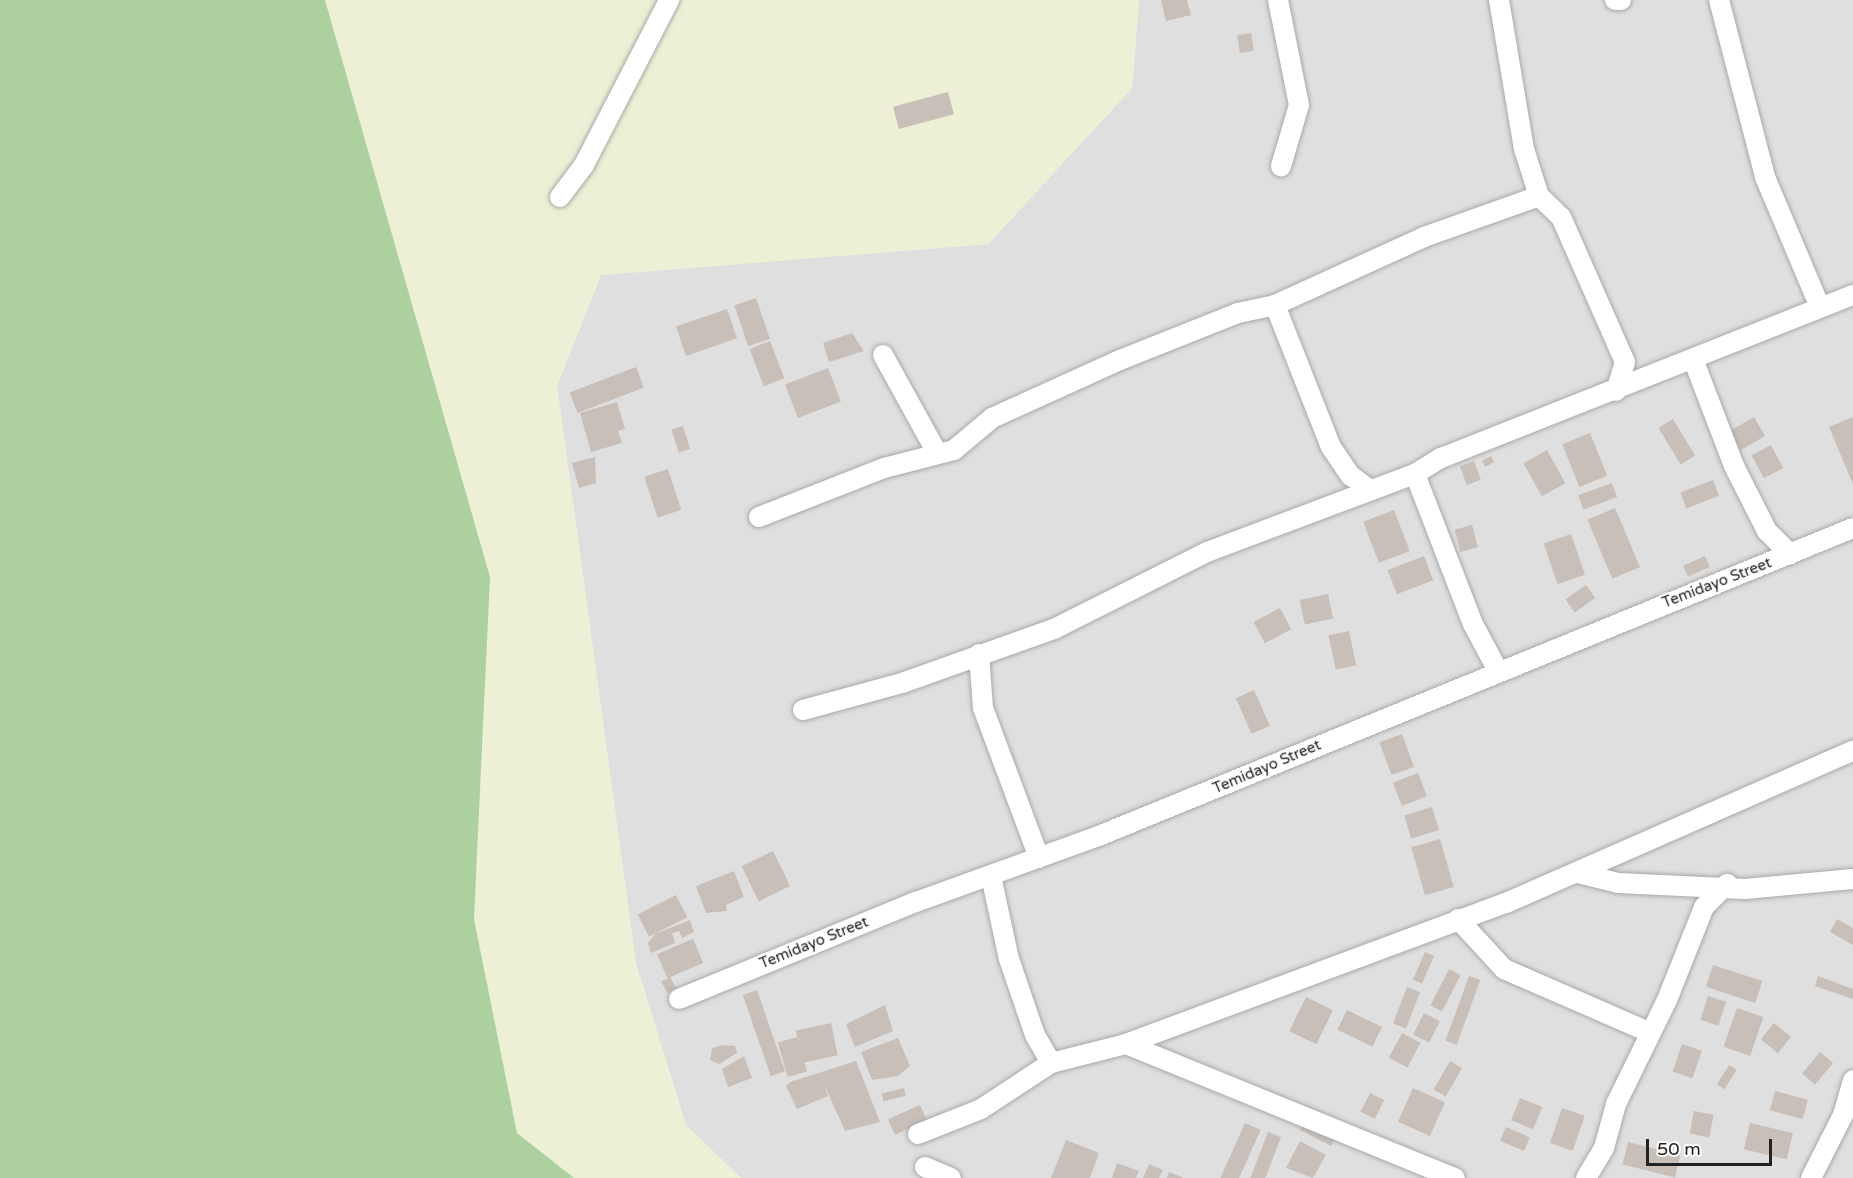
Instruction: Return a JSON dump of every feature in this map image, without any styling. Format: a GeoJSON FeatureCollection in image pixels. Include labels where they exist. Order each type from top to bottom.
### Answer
{"type":"FeatureCollection","features":[{"type":"Feature","properties":{"kind":"street"},"geometry":{"type":"LineString","coordinates":[[560,197],[584,165],[669,0]]}},
{"type":"Feature","properties":{"kind":"street"},"geometry":{"type":"LineString","coordinates":[[1278,0],[1299,105],[1281,166]]}},
{"type":"Feature","properties":{"kind":"street"},"geometry":{"type":"LineString","coordinates":[[1499,0],[1524,149],[1539,196],[1561,217],[1625,362],[1616,391]]}},
{"type":"Feature","properties":{"kind":"street"},"geometry":{"type":"LineString","coordinates":[[1615,0],[1621,0]]}},
{"type":"Feature","properties":{"kind":"street"},"geometry":{"type":"LineString","coordinates":[[1719,0],[1765,177],[1820,307]]}},
{"type":"Feature","properties":{"kind":"street"},"geometry":{"type":"LineString","coordinates":[[759,517],[937,453],[954,450],[992,418],[1120,360],[1239,313],[1275,305],[1424,237],[1539,196]]}},
{"type":"Feature","properties":{"kind":"street"},"geometry":{"type":"LineString","coordinates":[[803,710],[979,654],[1082,616],[1156,574],[1367,488],[1415,474],[1441,458],[1616,391],[1853,295]]}},
{"type":"Feature","properties":{"kind":"street"},"geometry":{"type":"LineString","coordinates":[[1275,305],[1330,447],[1350,475],[1367,488]]}},
{"type":"Feature","properties":{"kind":"street"},"geometry":{"type":"LineString","coordinates":[[883,355],[937,453]]}},
{"type":"Feature","properties":{"kind":"street"},"geometry":{"type":"LineString","coordinates":[[1693,359],[1734,466],[1767,531],[1790,554]]}},
{"type":"Feature","properties":{"kind":"street"},"geometry":{"type":"LineString","coordinates":[[1625,362],[1663,371]]}},
{"type":"Feature","properties":{"kind":"street"},"geometry":{"type":"LineString","coordinates":[[1415,474],[1473,624],[1497,669]]}},
{"type":"Feature","properties":{"kind":"street","name":"Temidayo Street"},"geometry":{"type":"LineString","coordinates":[[679,999],[1038,858],[1497,669],[1853,528]]}},
{"type":"Feature","properties":{"kind":"street"},"geometry":{"type":"LineString","coordinates":[[979,654],[983,708],[1038,858]]}},
{"type":"Feature","properties":{"kind":"street"},"geometry":{"type":"LineString","coordinates":[[918,1134],[981,1109],[1051,1064],[1080,1060],[1126,1044],[1458,920],[1578,873],[1853,751]]}},
{"type":"Feature","properties":{"kind":"street"},"geometry":{"type":"LineString","coordinates":[[1578,873],[1618,883],[1727,884],[1780,889],[1853,879]]}},
{"type":"Feature","properties":{"kind":"street"},"geometry":{"type":"LineString","coordinates":[[991,876],[1010,959],[1035,1035],[1051,1064]]}},
{"type":"Feature","properties":{"kind":"street"},"geometry":{"type":"LineString","coordinates":[[1586,1178],[1704,907],[1727,884]]}},
{"type":"Feature","properties":{"kind":"street"},"geometry":{"type":"LineString","coordinates":[[1458,920],[1504,969],[1651,1033]]}},
{"type":"Feature","properties":{"kind":"street"},"geometry":{"type":"LineString","coordinates":[[1126,1044],[1455,1178]]}},
{"type":"Feature","properties":{"kind":"street"},"geometry":{"type":"LineString","coordinates":[[1811,1178],[1843,1115],[1853,1080]]}},
{"type":"Feature","properties":{"kind":"street"},"geometry":{"type":"LineString","coordinates":[[925,1167],[951,1178]]}},
{"type":"Feature","properties":{"kind":"shaded area"},"geometry":{"type":"Polygon","coordinates":[[[1139,0],[1853,0],[1853,1178],[741,1178],[686,1125],[636,964],[557,386],[601,275],[988,244],[1132,88],[1139,0]]]}},
{"type":"Feature","properties":{"kind":"green space"},"geometry":{"type":"Polygon","coordinates":[[[0,0],[325,0],[490,577],[474,919],[517,1133],[574,1178],[0,1178],[0,0]]]}},
{"type":"Feature","properties":{"kind":"green space"},"geometry":{"type":"Polygon","coordinates":[[[325,0],[1139,0],[1132,88],[988,244],[601,275],[557,386],[636,964],[686,1125],[741,1178],[574,1178],[517,1133],[474,919],[490,577],[325,0]]]}},
{"type":"Feature","properties":{"kind":"building"},"geometry":{"type":"Polygon","coordinates":[[[1161,0],[1187,0],[1191,15],[1166,21],[1161,0]]]}},
{"type":"Feature","properties":{"kind":"building"},"geometry":{"type":"Polygon","coordinates":[[[1251,33],[1254,51],[1240,53],[1237,35],[1251,33]]]}},
{"type":"Feature","properties":{"kind":"building"},"geometry":{"type":"Polygon","coordinates":[[[948,92],[954,114],[899,129],[893,107],[948,92]]]}},
{"type":"Feature","properties":{"kind":"building"},"geometry":{"type":"Polygon","coordinates":[[[756,298],[770,339],[748,346],[734,305],[756,298]]]}},
{"type":"Feature","properties":{"kind":"building"},"geometry":{"type":"Polygon","coordinates":[[[727,309],[737,338],[686,356],[676,327],[727,309]]]}},
{"type":"Feature","properties":{"kind":"building"},"geometry":{"type":"Polygon","coordinates":[[[852,333],[864,351],[829,362],[823,343],[852,333]]]}},
{"type":"Feature","properties":{"kind":"building"},"geometry":{"type":"Polygon","coordinates":[[[770,341],[784,378],[764,386],[749,349],[770,341]]]}},
{"type":"Feature","properties":{"kind":"building"},"geometry":{"type":"Polygon","coordinates":[[[636,367],[644,388],[578,413],[570,392],[636,367]]]}},
{"type":"Feature","properties":{"kind":"building"},"geometry":{"type":"Polygon","coordinates":[[[828,368],[841,402],[798,418],[785,384],[828,368]]]}},
{"type":"Feature","properties":{"kind":"building"},"geometry":{"type":"Polygon","coordinates":[[[617,402],[625,429],[618,431],[622,443],[591,452],[580,413],[617,402]]]}},
{"type":"Feature","properties":{"kind":"building"},"geometry":{"type":"Polygon","coordinates":[[[1754,417],[1765,436],[1741,450],[1730,431],[1754,417]]]}},
{"type":"Feature","properties":{"kind":"building"},"geometry":{"type":"Polygon","coordinates":[[[1853,417],[1853,484],[1829,427],[1853,417]]]}},
{"type":"Feature","properties":{"kind":"building"},"geometry":{"type":"Polygon","coordinates":[[[1673,419],[1695,456],[1681,465],[1658,428],[1673,419]]]}},
{"type":"Feature","properties":{"kind":"building"},"geometry":{"type":"Polygon","coordinates":[[[683,426],[690,449],[679,452],[672,430],[683,426]]]}},
{"type":"Feature","properties":{"kind":"building"},"geometry":{"type":"Polygon","coordinates":[[[1590,433],[1607,476],[1579,487],[1562,444],[1590,433]]]}},
{"type":"Feature","properties":{"kind":"building"},"geometry":{"type":"Polygon","coordinates":[[[1771,445],[1783,468],[1764,478],[1752,455],[1771,445]]]}},
{"type":"Feature","properties":{"kind":"building"},"geometry":{"type":"Polygon","coordinates":[[[1547,450],[1565,483],[1542,496],[1523,463],[1547,450]]]}},
{"type":"Feature","properties":{"kind":"building"},"geometry":{"type":"Polygon","coordinates":[[[1491,456],[1494,462],[1485,467],[1482,461],[1491,456]]]}},
{"type":"Feature","properties":{"kind":"building"},"geometry":{"type":"Polygon","coordinates":[[[595,457],[596,483],[579,488],[572,463],[595,457]]]}},
{"type":"Feature","properties":{"kind":"building"},"geometry":{"type":"Polygon","coordinates":[[[1474,461],[1481,480],[1467,485],[1460,466],[1474,461]]]}},
{"type":"Feature","properties":{"kind":"building"},"geometry":{"type":"Polygon","coordinates":[[[668,469],[681,510],[658,518],[644,477],[668,469]]]}},
{"type":"Feature","properties":{"kind":"building"},"geometry":{"type":"Polygon","coordinates":[[[1713,480],[1719,496],[1686,508],[1680,493],[1713,480]]]}},
{"type":"Feature","properties":{"kind":"building"},"geometry":{"type":"Polygon","coordinates":[[[1612,483],[1617,497],[1583,509],[1578,495],[1612,483]]]}},
{"type":"Feature","properties":{"kind":"building"},"geometry":{"type":"Polygon","coordinates":[[[1615,508],[1640,567],[1612,579],[1587,520],[1615,508]]]}},
{"type":"Feature","properties":{"kind":"building"},"geometry":{"type":"Polygon","coordinates":[[[1394,510],[1410,551],[1379,563],[1363,522],[1394,510]]]}},
{"type":"Feature","properties":{"kind":"building"},"geometry":{"type":"Polygon","coordinates":[[[1472,525],[1478,547],[1461,552],[1455,530],[1472,525]]]}},
{"type":"Feature","properties":{"kind":"building"},"geometry":{"type":"Polygon","coordinates":[[[1571,534],[1585,575],[1558,584],[1544,543],[1571,534]]]}},
{"type":"Feature","properties":{"kind":"building"},"geometry":{"type":"Polygon","coordinates":[[[1424,556],[1433,580],[1397,594],[1388,570],[1424,556]]]}},
{"type":"Feature","properties":{"kind":"building"},"geometry":{"type":"Polygon","coordinates":[[[1705,556],[1710,567],[1688,577],[1683,566],[1705,556]]]}},
{"type":"Feature","properties":{"kind":"building"},"geometry":{"type":"Polygon","coordinates":[[[1586,585],[1595,598],[1575,612],[1566,599],[1586,585]]]}},
{"type":"Feature","properties":{"kind":"building"},"geometry":{"type":"Polygon","coordinates":[[[1328,594],[1333,618],[1305,624],[1300,600],[1328,594]]]}},
{"type":"Feature","properties":{"kind":"building"},"geometry":{"type":"Polygon","coordinates":[[[1280,608],[1291,629],[1265,643],[1254,622],[1280,608]]]}},
{"type":"Feature","properties":{"kind":"building"},"geometry":{"type":"Polygon","coordinates":[[[1349,631],[1356,665],[1336,670],[1328,635],[1349,631]]]}},
{"type":"Feature","properties":{"kind":"building"},"geometry":{"type":"Polygon","coordinates":[[[1254,690],[1270,726],[1252,734],[1236,698],[1254,690]]]}},
{"type":"Feature","properties":{"kind":"building"},"geometry":{"type":"Polygon","coordinates":[[[1402,734],[1414,767],[1391,775],[1379,742],[1402,734]]]}},
{"type":"Feature","properties":{"kind":"building"},"geometry":{"type":"Polygon","coordinates":[[[1418,773],[1427,796],[1402,806],[1393,783],[1418,773]]]}},
{"type":"Feature","properties":{"kind":"building"},"geometry":{"type":"Polygon","coordinates":[[[1432,807],[1439,830],[1411,838],[1404,815],[1432,807]]]}},
{"type":"Feature","properties":{"kind":"building"},"geometry":{"type":"Polygon","coordinates":[[[1440,839],[1454,887],[1425,895],[1411,847],[1440,839]]]}},
{"type":"Feature","properties":{"kind":"building"},"geometry":{"type":"Polygon","coordinates":[[[773,851],[790,886],[759,901],[742,866],[773,851]]]}},
{"type":"Feature","properties":{"kind":"building"},"geometry":{"type":"Polygon","coordinates":[[[734,871],[744,897],[726,905],[727,911],[706,913],[696,886],[734,871]]]}},
{"type":"Feature","properties":{"kind":"building"},"geometry":{"type":"Polygon","coordinates":[[[676,895],[687,917],[649,937],[638,915],[676,895]]]}},
{"type":"Feature","properties":{"kind":"building"},"geometry":{"type":"Polygon","coordinates":[[[1837,919],[1853,928],[1853,945],[1830,932],[1837,919]]]}},
{"type":"Feature","properties":{"kind":"building"},"geometry":{"type":"Polygon","coordinates":[[[690,920],[694,932],[682,938],[679,931],[672,933],[675,943],[651,953],[648,943],[655,934],[690,920]]]}},
{"type":"Feature","properties":{"kind":"building"},"geometry":{"type":"Polygon","coordinates":[[[693,939],[703,963],[667,978],[657,954],[693,939]]]}},
{"type":"Feature","properties":{"kind":"building"},"geometry":{"type":"Polygon","coordinates":[[[1425,952],[1434,956],[1422,983],[1413,979],[1425,952]]]}},
{"type":"Feature","properties":{"kind":"building"},"geometry":{"type":"Polygon","coordinates":[[[1713,965],[1762,981],[1755,1003],[1706,987],[1713,965]]]}},
{"type":"Feature","properties":{"kind":"building"},"geometry":{"type":"Polygon","coordinates":[[[1449,969],[1461,975],[1442,1011],[1430,1006],[1449,969]]]}},
{"type":"Feature","properties":{"kind":"building"},"geometry":{"type":"Polygon","coordinates":[[[1469,976],[1480,980],[1457,1045],[1445,1041],[1469,976]]]}},
{"type":"Feature","properties":{"kind":"building"},"geometry":{"type":"Polygon","coordinates":[[[1818,976],[1853,989],[1853,999],[1815,986],[1818,976]]]}},
{"type":"Feature","properties":{"kind":"building"},"geometry":{"type":"Polygon","coordinates":[[[670,977],[676,988],[668,993],[661,982],[670,977]]]}},
{"type":"Feature","properties":{"kind":"building"},"geometry":{"type":"Polygon","coordinates":[[[1407,987],[1420,992],[1406,1028],[1393,1023],[1407,987]]]}},
{"type":"Feature","properties":{"kind":"building"},"geometry":{"type":"Polygon","coordinates":[[[757,990],[785,1071],[771,1076],[743,995],[757,990]]]}},
{"type":"Feature","properties":{"kind":"building"},"geometry":{"type":"Polygon","coordinates":[[[1708,996],[1726,1002],[1718,1026],[1700,1020],[1708,996]]]}},
{"type":"Feature","properties":{"kind":"building"},"geometry":{"type":"Polygon","coordinates":[[[1306,997],[1333,1010],[1316,1044],[1289,1031],[1306,997]]]}},
{"type":"Feature","properties":{"kind":"building"},"geometry":{"type":"Polygon","coordinates":[[[885,1005],[893,1031],[855,1047],[846,1024],[885,1005]]]}},
{"type":"Feature","properties":{"kind":"building"},"geometry":{"type":"Polygon","coordinates":[[[1737,1008],[1763,1017],[1750,1056],[1724,1047],[1737,1008]]]}},
{"type":"Feature","properties":{"kind":"building"},"geometry":{"type":"Polygon","coordinates":[[[1347,1010],[1382,1027],[1372,1047],[1337,1030],[1347,1010]]]}},
{"type":"Feature","properties":{"kind":"building"},"geometry":{"type":"Polygon","coordinates":[[[1424,1013],[1440,1021],[1429,1043],[1413,1034],[1424,1013]]]}},
{"type":"Feature","properties":{"kind":"building"},"geometry":{"type":"Polygon","coordinates":[[[831,1023],[838,1055],[803,1063],[796,1030],[831,1023]]]}},
{"type":"Feature","properties":{"kind":"building"},"geometry":{"type":"Polygon","coordinates":[[[1774,1023],[1791,1037],[1778,1053],[1761,1039],[1774,1023]]]}},
{"type":"Feature","properties":{"kind":"building"},"geometry":{"type":"Polygon","coordinates":[[[1402,1033],[1421,1043],[1407,1068],[1389,1058],[1402,1033]]]}},
{"type":"Feature","properties":{"kind":"building"},"geometry":{"type":"Polygon","coordinates":[[[797,1037],[807,1072],[788,1077],[778,1043],[797,1037]]]}},
{"type":"Feature","properties":{"kind":"building"},"geometry":{"type":"Polygon","coordinates":[[[898,1038],[910,1066],[898,1076],[872,1080],[861,1052],[898,1038]]]}},
{"type":"Feature","properties":{"kind":"building"},"geometry":{"type":"Polygon","coordinates":[[[1682,1044],[1702,1051],[1692,1078],[1673,1071],[1682,1044]]]}},
{"type":"Feature","properties":{"kind":"building"},"geometry":{"type":"Polygon","coordinates":[[[723,1045],[735,1046],[737,1053],[719,1064],[710,1060],[712,1048],[723,1045]]]}},
{"type":"Feature","properties":{"kind":"building"},"geometry":{"type":"Polygon","coordinates":[[[1820,1052],[1833,1063],[1815,1084],[1802,1073],[1820,1052]]]}},
{"type":"Feature","properties":{"kind":"building"},"geometry":{"type":"Polygon","coordinates":[[[744,1056],[752,1078],[728,1087],[722,1069],[744,1056]]]}},
{"type":"Feature","properties":{"kind":"building"},"geometry":{"type":"Polygon","coordinates":[[[856,1061],[880,1122],[845,1131],[824,1084],[828,1096],[797,1109],[786,1086],[790,1082],[856,1061]]]}},
{"type":"Feature","properties":{"kind":"building"},"geometry":{"type":"Polygon","coordinates":[[[1450,1061],[1462,1068],[1446,1097],[1434,1090],[1450,1061]]]}},
{"type":"Feature","properties":{"kind":"building"},"geometry":{"type":"Polygon","coordinates":[[[1729,1065],[1737,1070],[1724,1089],[1717,1085],[1729,1065]]]}},
{"type":"Feature","properties":{"kind":"building"},"geometry":{"type":"Polygon","coordinates":[[[904,1088],[906,1096],[884,1101],[882,1094],[904,1088]]]}},
{"type":"Feature","properties":{"kind":"building"},"geometry":{"type":"Polygon","coordinates":[[[1413,1088],[1445,1102],[1430,1136],[1398,1122],[1413,1088]]]}},
{"type":"Feature","properties":{"kind":"building"},"geometry":{"type":"Polygon","coordinates":[[[1775,1091],[1808,1100],[1803,1119],[1770,1110],[1775,1091]]]}},
{"type":"Feature","properties":{"kind":"building"},"geometry":{"type":"Polygon","coordinates":[[[1370,1093],[1384,1100],[1375,1119],[1360,1112],[1370,1093]]]}},
{"type":"Feature","properties":{"kind":"building"},"geometry":{"type":"Polygon","coordinates":[[[1520,1098],[1542,1107],[1533,1129],[1511,1120],[1520,1098]]]}},
{"type":"Feature","properties":{"kind":"building"},"geometry":{"type":"Polygon","coordinates":[[[920,1105],[927,1121],[895,1135],[888,1119],[920,1105]]]}},
{"type":"Feature","properties":{"kind":"building"},"geometry":{"type":"Polygon","coordinates":[[[1562,1108],[1585,1116],[1573,1151],[1550,1143],[1562,1108]]]}},
{"type":"Feature","properties":{"kind":"building"},"geometry":{"type":"Polygon","coordinates":[[[1694,1111],[1714,1115],[1709,1137],[1690,1134],[1694,1111]]]}},
{"type":"Feature","properties":{"kind":"building"},"geometry":{"type":"Polygon","coordinates":[[[1304,1122],[1335,1138],[1331,1146],[1300,1130],[1304,1122]]]}},
{"type":"Feature","properties":{"kind":"building"},"geometry":{"type":"Polygon","coordinates":[[[1245,1123],[1261,1130],[1239,1178],[1221,1178],[1245,1123]]]}},
{"type":"Feature","properties":{"kind":"building"},"geometry":{"type":"Polygon","coordinates":[[[1750,1123],[1793,1133],[1787,1159],[1744,1149],[1750,1123]]]}},
{"type":"Feature","properties":{"kind":"building"},"geometry":{"type":"Polygon","coordinates":[[[1506,1127],[1530,1137],[1524,1151],[1500,1141],[1506,1127]]]}},
{"type":"Feature","properties":{"kind":"building"},"geometry":{"type":"Polygon","coordinates":[[[1268,1132],[1281,1137],[1265,1178],[1250,1178],[1268,1132]]]}},
{"type":"Feature","properties":{"kind":"building"},"geometry":{"type":"Polygon","coordinates":[[[1066,1140],[1099,1153],[1090,1178],[1051,1178],[1066,1140]]]}},
{"type":"Feature","properties":{"kind":"building"},"geometry":{"type":"Polygon","coordinates":[[[1300,1141],[1326,1155],[1313,1178],[1286,1168],[1300,1141]]]}},
{"type":"Feature","properties":{"kind":"building"},"geometry":{"type":"Polygon","coordinates":[[[1628,1142],[1680,1155],[1675,1177],[1622,1164],[1628,1142]]]}},
{"type":"Feature","properties":{"kind":"building"},"geometry":{"type":"Polygon","coordinates":[[[1117,1163],[1139,1171],[1136,1178],[1112,1178],[1117,1163]]]}},
{"type":"Feature","properties":{"kind":"building"},"geometry":{"type":"Polygon","coordinates":[[[1149,1164],[1163,1170],[1159,1178],[1143,1178],[1149,1164]]]}},
{"type":"Feature","properties":{"kind":"building"},"geometry":{"type":"Polygon","coordinates":[[[1169,1172],[1184,1178],[1167,1178],[1169,1172]]]}}]}
